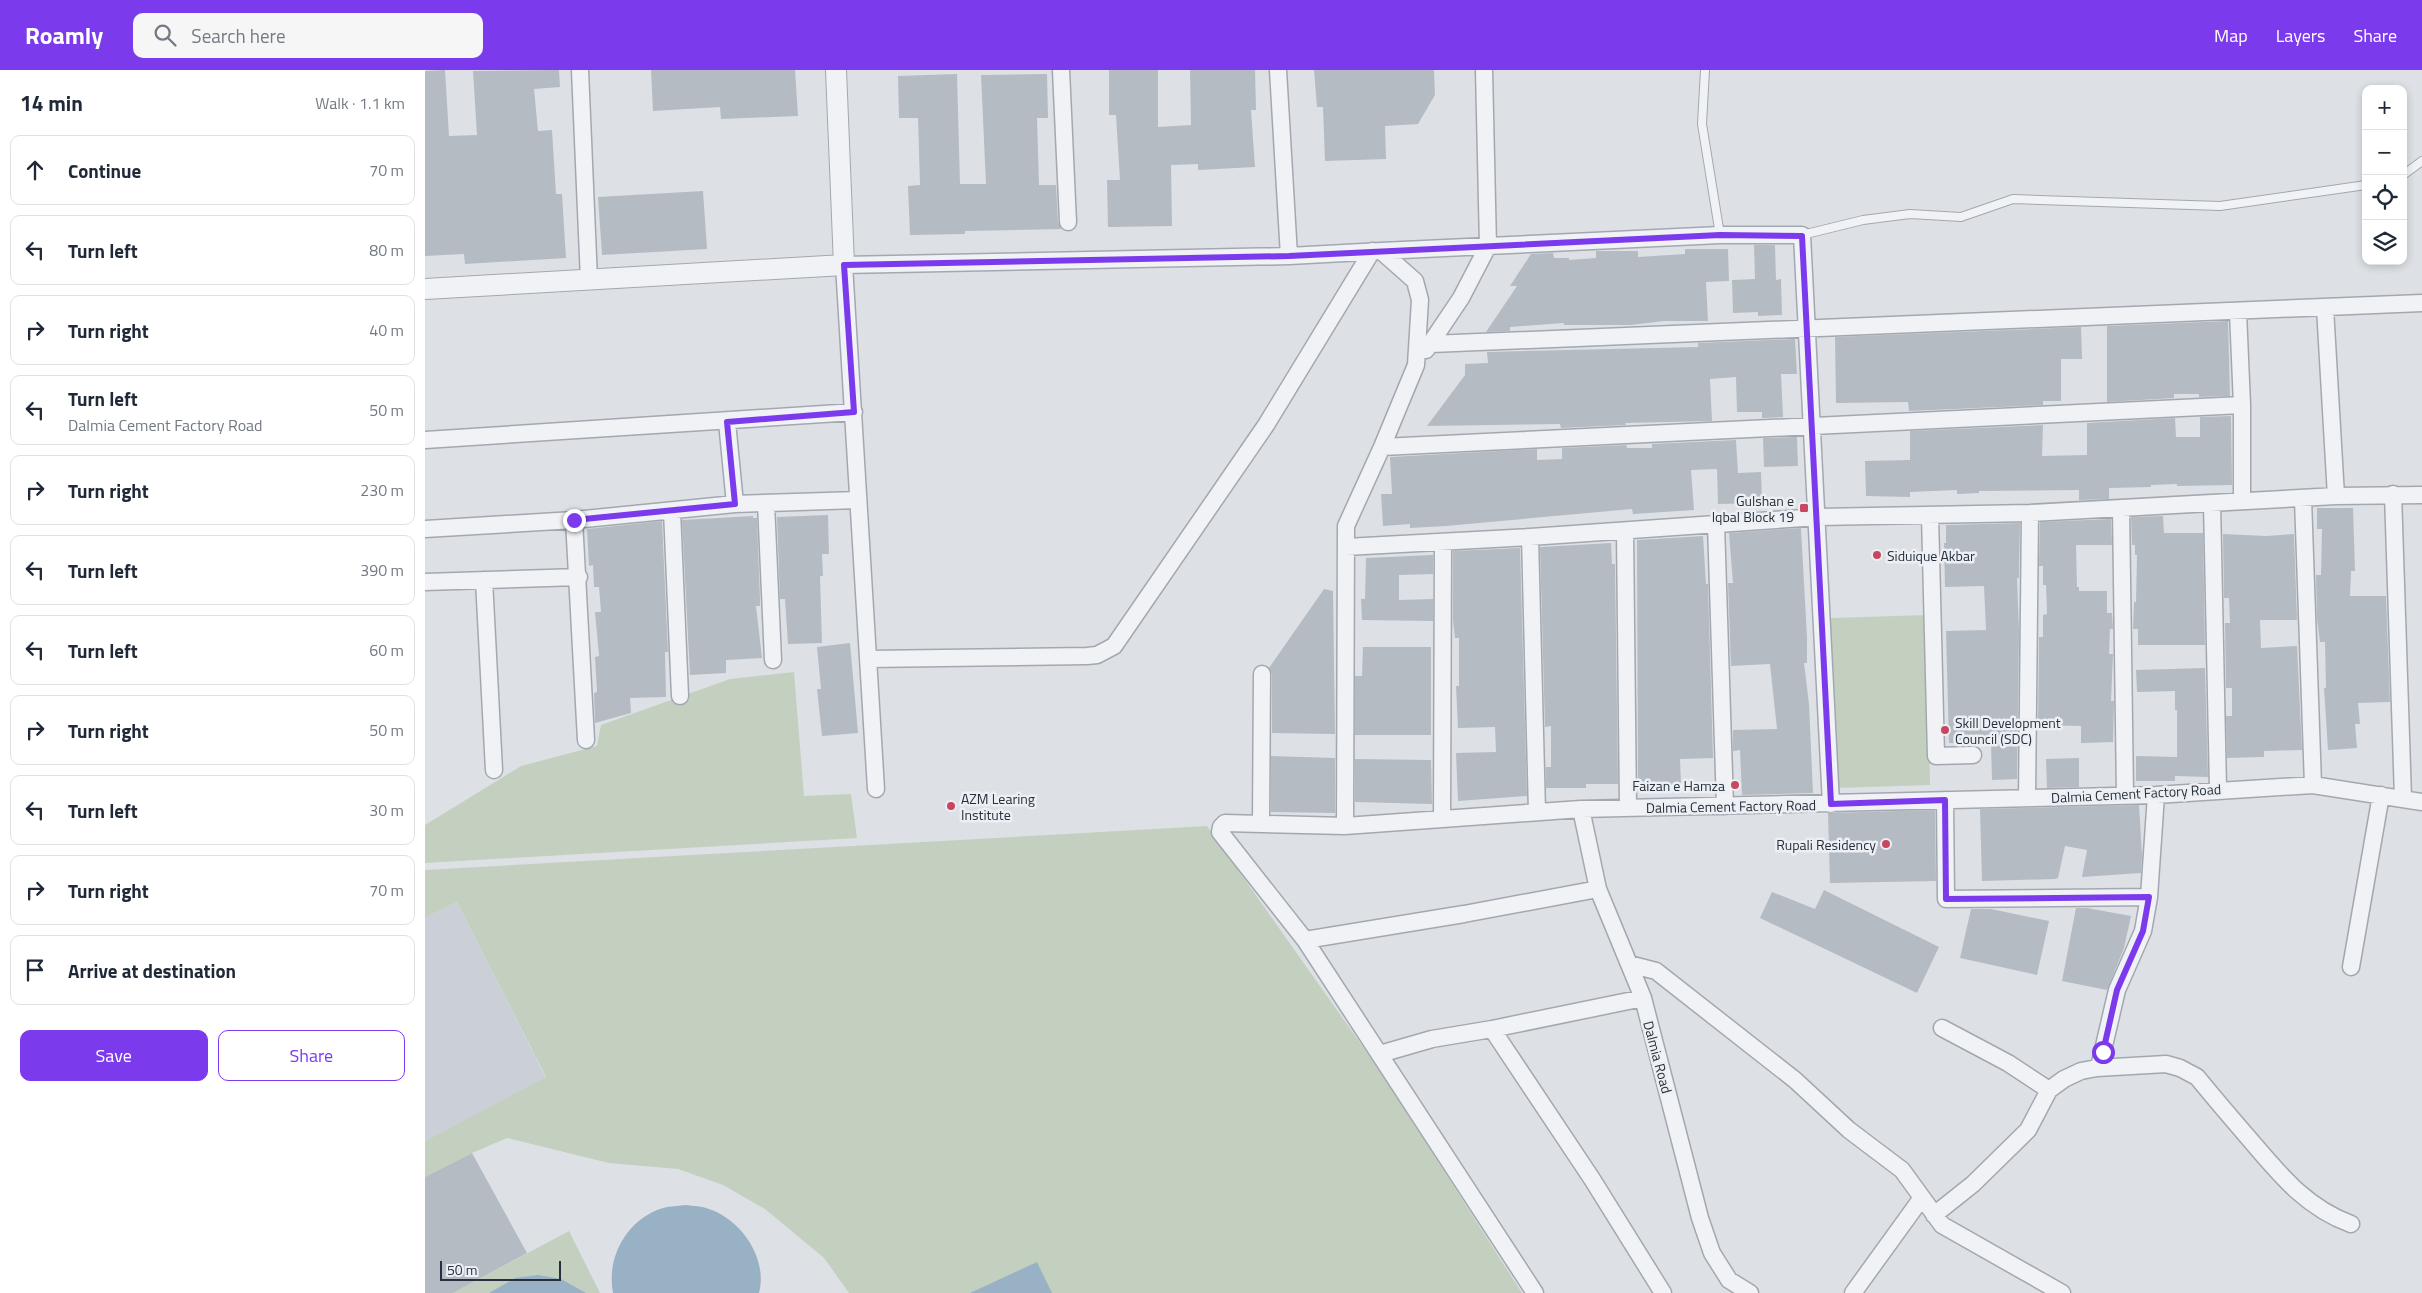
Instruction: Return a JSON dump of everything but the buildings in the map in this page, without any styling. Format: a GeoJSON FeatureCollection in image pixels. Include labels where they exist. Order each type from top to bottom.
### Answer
{"type":"FeatureCollection","features":[{"type":"Feature","properties":{"kind":"street"},"geometry":{"type":"LineString","coordinates":[[581,70],[589,280]]}},
{"type":"Feature","properties":{"kind":"street"},"geometry":{"type":"LineString","coordinates":[[836,70],[844,265],[876,789]]}},
{"type":"Feature","properties":{"kind":"street"},"geometry":{"type":"LineString","coordinates":[[1061,70],[1068,222]]}},
{"type":"Feature","properties":{"kind":"street"},"geometry":{"type":"LineString","coordinates":[[1278,70],[1289,256]]}},
{"type":"Feature","properties":{"kind":"street"},"geometry":{"type":"LineString","coordinates":[[1345,826],[1346,526],[1383,447],[1415,365],[1461,298],[1488,246],[1484,70]]}},
{"type":"Feature","properties":{"kind":"street"},"geometry":{"type":"LineString","coordinates":[[425,289],[844,265],[1289,256],[1720,235],[1802,236],[1805,329],[1818,517],[1831,804]]}},
{"type":"Feature","properties":{"kind":"street"},"geometry":{"type":"LineString","coordinates":[[1377,251],[1415,282],[1420,300],[1415,365]]}},
{"type":"Feature","properties":{"kind":"street"},"geometry":{"type":"LineString","coordinates":[[868,660],[1087,656],[1097,655],[1114,646],[1266,425],[1377,251]]}},
{"type":"Feature","properties":{"kind":"street"},"geometry":{"type":"LineString","coordinates":[[1431,344],[2422,303]]}},
{"type":"Feature","properties":{"kind":"street"},"geometry":{"type":"LineString","coordinates":[[2325,308],[2336,496]]}},
{"type":"Feature","properties":{"kind":"street"},"geometry":{"type":"LineString","coordinates":[[2238,312],[2242,405],[2242,501]]}},
{"type":"Feature","properties":{"kind":"street"},"geometry":{"type":"LineString","coordinates":[[1383,447],[2242,405]]}},
{"type":"Feature","properties":{"kind":"street"},"geometry":{"type":"LineString","coordinates":[[425,440],[727,422],[854,412]]}},
{"type":"Feature","properties":{"kind":"street"},"geometry":{"type":"LineString","coordinates":[[727,422],[735,504]]}},
{"type":"Feature","properties":{"kind":"street"},"geometry":{"type":"LineString","coordinates":[[2393,494],[2403,798]]}},
{"type":"Feature","properties":{"kind":"street"},"geometry":{"type":"LineString","coordinates":[[1345,547],[1625,531],[1818,517],[2030,513],[2336,496],[2422,495]]}},
{"type":"Feature","properties":{"kind":"street"},"geometry":{"type":"LineString","coordinates":[[2303,499],[2313,785]]}},
{"type":"Feature","properties":{"kind":"street"},"geometry":{"type":"LineString","coordinates":[[425,529],[574,520],[735,504],[858,500]]}},
{"type":"Feature","properties":{"kind":"street"},"geometry":{"type":"LineString","coordinates":[[766,503],[773,660]]}},
{"type":"Feature","properties":{"kind":"street"},"geometry":{"type":"LineString","coordinates":[[2212,503],[2218,789]]}},
{"type":"Feature","properties":{"kind":"street"},"geometry":{"type":"LineString","coordinates":[[2121,508],[2125,795]]}},
{"type":"Feature","properties":{"kind":"street"},"geometry":{"type":"LineString","coordinates":[[671,511],[680,696]]}},
{"type":"Feature","properties":{"kind":"street"},"geometry":{"type":"LineString","coordinates":[[2027,798],[2030,513]]}},
{"type":"Feature","properties":{"kind":"street"},"geometry":{"type":"LineString","coordinates":[[1931,515],[1936,756],[1973,755]]}},
{"type":"Feature","properties":{"kind":"street"},"geometry":{"type":"LineString","coordinates":[[574,520],[579,578],[586,740]]}},
{"type":"Feature","properties":{"kind":"street"},"geometry":{"type":"LineString","coordinates":[[1716,524],[1725,806]]}},
{"type":"Feature","properties":{"kind":"street"},"geometry":{"type":"LineString","coordinates":[[1625,531],[1628,808]]}},
{"type":"Feature","properties":{"kind":"street"},"geometry":{"type":"LineString","coordinates":[[1530,537],[1537,812]]}},
{"type":"Feature","properties":{"kind":"street"},"geometry":{"type":"LineString","coordinates":[[1442,819],[1443,542]]}},
{"type":"Feature","properties":{"kind":"street"},"geometry":{"type":"LineString","coordinates":[[425,582],[579,578]]}},
{"type":"Feature","properties":{"kind":"street"},"geometry":{"type":"LineString","coordinates":[[484,580],[494,770]]}},
{"type":"Feature","properties":{"kind":"street"},"geometry":{"type":"LineString","coordinates":[[1261,824],[1262,674]]}},
{"type":"Feature","properties":{"kind":"street","name":"Dalmia Cement Factory Road"},"geometry":{"type":"LineString","coordinates":[[1305,940],[1220,832],[1225,823],[1345,826],[1581,809],[2156,795],[2218,789],[2313,785],[2422,802]]}},
{"type":"Feature","properties":{"kind":"street"},"geometry":{"type":"LineString","coordinates":[[2097,1068],[2103,1052],[2117,990],[2143,931],[2149,897],[2156,795]]}},
{"type":"Feature","properties":{"kind":"street"},"geometry":{"type":"LineString","coordinates":[[2351,967],[2381,795]]}},
{"type":"Feature","properties":{"kind":"street"},"geometry":{"type":"LineString","coordinates":[[1945,800],[1946,899],[2149,897]]}},
{"type":"Feature","properties":{"kind":"street","name":"Dalmia Road"},"geometry":{"type":"LineString","coordinates":[[1581,809],[1598,889],[1643,998],[1700,1218],[1712,1253],[1729,1280],[1750,1293]]}},
{"type":"Feature","properties":{"kind":"street"},"geometry":{"type":"LineString","coordinates":[[1535,1293],[1305,940],[1464,914],[1598,889]]}},
{"type":"Feature","properties":{"kind":"street"},"geometry":{"type":"LineString","coordinates":[[1629,964],[1656,971],[1795,1080],[1849,1130],[1902,1170],[1942,1225],[2045,1289],[2062,1293]]}},
{"type":"Feature","properties":{"kind":"street"},"geometry":{"type":"LineString","coordinates":[[1380,1054],[1432,1039],[1492,1029],[1643,998]]}},
{"type":"Feature","properties":{"kind":"street"},"geometry":{"type":"LineString","coordinates":[[1942,1028],[2008,1064],[2049,1090]]}},
{"type":"Feature","properties":{"kind":"street"},"geometry":{"type":"LineString","coordinates":[[1492,1029],[1592,1179],[1663,1293]]}},
{"type":"Feature","properties":{"kind":"street"},"geometry":{"type":"LineString","coordinates":[[1934,1215],[1973,1184],[2028,1130],[2049,1090],[2064,1079],[2081,1071],[2097,1068],[2166,1064],[2180,1068],[2197,1077],[2288,1184],[2308,1202],[2333,1217],[2351,1224]]}},
{"type":"Feature","properties":{"kind":"street"},"geometry":{"type":"LineString","coordinates":[[1853,1293],[1921,1198]]}},
{"type":"Feature","properties":{"kind":"lane"},"geometry":{"type":"LineString","coordinates":[[1705,70],[1702,124],[1720,235]]}},
{"type":"Feature","properties":{"kind":"lane"},"geometry":{"type":"LineString","coordinates":[[2407,172],[2422,161]]}},
{"type":"Feature","properties":{"kind":"lane"},"geometry":{"type":"LineString","coordinates":[[1802,236],[1863,220],[1910,214],[1961,217],[2013,199],[2220,206],[2362,186]]}},
{"type":"Feature","properties":{"kind":"shaded area"},"geometry":{"type":"Polygon","coordinates":[[[457,902],[546,1078],[425,1141],[425,918],[457,902]]]}},
{"type":"Feature","properties":{"kind":"green space"},"geometry":{"type":"Polygon","coordinates":[[[1928,615],[1930,785],[1838,788],[1830,618],[1928,615]]]}},
{"type":"Feature","properties":{"kind":"green space"},"geometry":{"type":"Polygon","coordinates":[[[794,672],[804,796],[851,794],[857,838],[425,863],[425,825],[521,766],[597,746],[601,725],[730,679],[794,672]]]}},
{"type":"Feature","properties":{"kind":"green space"},"geometry":{"type":"Polygon","coordinates":[[[1207,826],[1382,1074],[1522,1293],[849,1293],[824,1258],[765,1209],[723,1185],[678,1169],[609,1163],[507,1138],[425,1177],[425,1141],[546,1077],[457,902],[425,918],[425,870],[1207,826]]]}},
{"type":"Feature","properties":{"kind":"green space"},"geometry":{"type":"Polygon","coordinates":[[[569,1231],[600,1293],[453,1293],[569,1231]]]}},
{"type":"Feature","properties":{"kind":"water"},"geometry":{"type":"Polygon","coordinates":[[[686,1205],[706,1208],[721,1214],[742,1231],[756,1254],[760,1267],[759,1293],[613,1293],[612,1279],[616,1253],[630,1230],[650,1213],[666,1207],[686,1205]]]}},
{"type":"Feature","properties":{"kind":"water"},"geometry":{"type":"Polygon","coordinates":[[[1037,1262],[1052,1293],[970,1293],[1037,1262]]]}},
{"type":"Feature","properties":{"kind":"water"},"geometry":{"type":"Polygon","coordinates":[[[538,1275],[561,1279],[586,1293],[489,1293],[515,1278],[538,1275]]]}},
{"type":"Feature","properties":{"kind":"place","name":"Gulshan e Iqbal Block 19"},"geometry":{"type":"Point","coordinates":[1804,508]}},
{"type":"Feature","properties":{"kind":"place","name":"Siduique Akbar"},"geometry":{"type":"Point","coordinates":[1877,555]}},
{"type":"Feature","properties":{"kind":"place","name":"Skill Development Council (SDC)"},"geometry":{"type":"Point","coordinates":[1945,730]}},
{"type":"Feature","properties":{"kind":"place","name":"Faizan e Hamza"},"geometry":{"type":"Point","coordinates":[1735,785]}},
{"type":"Feature","properties":{"kind":"place","name":"AZM Learing Institute"},"geometry":{"type":"Point","coordinates":[951,806]}},
{"type":"Feature","properties":{"kind":"place","name":"Rupali Residency"},"geometry":{"type":"Point","coordinates":[1886,844]}},
{"type":"Feature","properties":{"kind":"route"},"geometry":{"type":"LineString","coordinates":[[574,520],[735,504],[727,422],[854,412],[844,265],[1289,256],[1720,235],[1802,236],[1805,329],[1818,517],[1831,804],[1945,800],[1946,899],[2149,897],[2143,931],[2117,990],[2103,1052]]}}]}
